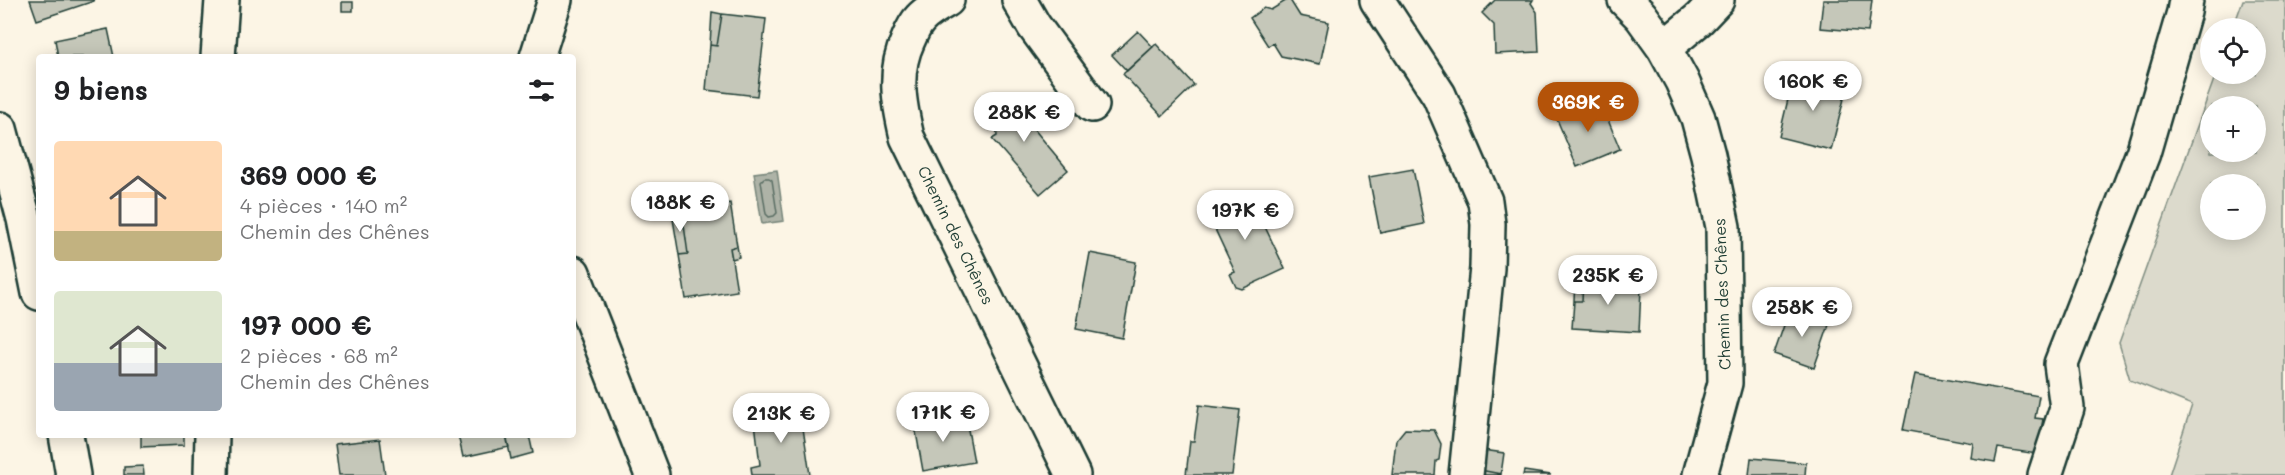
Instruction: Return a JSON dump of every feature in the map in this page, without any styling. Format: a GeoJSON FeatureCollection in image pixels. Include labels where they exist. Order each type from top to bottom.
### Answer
{"type":"FeatureCollection","features":[{"type":"Feature","properties":{"kind":"street"},"geometry":{"type":"LineString","coordinates":[[218,54],[222,0]]}},
{"type":"Feature","properties":{"kind":"street"},"geometry":{"type":"LineString","coordinates":[[538,54],[555,0]]}},
{"type":"Feature","properties":{"kind":"street","name":"Chemin des Chênes"},"geometry":{"type":"LineString","coordinates":[[947,0],[919,19],[902,52],[898,68],[898,86],[907,137],[1073,475]]}},
{"type":"Feature","properties":{"kind":"street"},"geometry":{"type":"LineString","coordinates":[[1019,0],[1034,26],[1092,105]]}},
{"type":"Feature","properties":{"kind":"street"},"geometry":{"type":"LineString","coordinates":[[1377,0],[1439,95],[1485,201],[1488,224],[1487,268],[1466,475]]}},
{"type":"Feature","properties":{"kind":"street","name":"Chemin des Chênes"},"geometry":{"type":"LineString","coordinates":[[1625,0],[1641,16],[1664,48],[1698,118],[1717,191],[1723,227],[1725,383],[1700,475]]}},
{"type":"Feature","properties":{"kind":"street"},"geometry":{"type":"LineString","coordinates":[[1664,48],[1699,19],[1717,0]]}},
{"type":"Feature","properties":{"kind":"street"},"geometry":{"type":"LineString","coordinates":[[2045,475],[2067,408],[2061,364],[2143,153],[2186,0]]}},
{"type":"Feature","properties":{"kind":"street"},"geometry":{"type":"LineString","coordinates":[[0,129],[24,219],[36,277]]}},
{"type":"Feature","properties":{"kind":"street"},"geometry":{"type":"LineString","coordinates":[[576,281],[652,475]]}},
{"type":"Feature","properties":{"kind":"street"},"geometry":{"type":"LineString","coordinates":[[67,438],[73,475]]}},
{"type":"Feature","properties":{"kind":"street"},"geometry":{"type":"LineString","coordinates":[[211,475],[212,438]]}},
{"type":"Feature","properties":{"kind":"shaded area"},"geometry":{"type":"Polygon","coordinates":[[[2243,0],[2285,0],[2285,475],[2169,475],[2192,405],[2130,380],[2119,343],[2200,118],[2200,162],[2266,162],[2266,96],[2208,96],[2212,84],[2266,84],[2266,18],[2237,18],[2243,0]]]}},
{"type":"Feature","properties":{"kind":"water"},"geometry":{"type":"Polygon","coordinates":[[[777,170],[784,221],[762,224],[754,173],[777,170]]]}},
{"type":"Feature","properties":{"kind":"building"},"geometry":{"type":"Polygon","coordinates":[[[30,0],[94,0],[94,1],[37,20],[30,0]]]}},
{"type":"Feature","properties":{"kind":"building"},"geometry":{"type":"Polygon","coordinates":[[[1290,0],[1300,16],[1329,22],[1320,64],[1281,56],[1273,43],[1268,46],[1250,18],[1264,8],[1271,10],[1290,0]]]}},
{"type":"Feature","properties":{"kind":"building"},"geometry":{"type":"Polygon","coordinates":[[[1495,0],[1533,0],[1531,3],[1537,12],[1539,52],[1495,54],[1494,25],[1482,13],[1495,0]]]}},
{"type":"Feature","properties":{"kind":"building"},"geometry":{"type":"Polygon","coordinates":[[[1823,0],[1872,0],[1868,32],[1820,28],[1823,0]]]}},
{"type":"Feature","properties":{"kind":"building"},"geometry":{"type":"Polygon","coordinates":[[[342,2],[353,2],[353,11],[342,11],[342,2]]]}},
{"type":"Feature","properties":{"kind":"building"},"geometry":{"type":"Polygon","coordinates":[[[712,12],[722,14],[717,46],[710,45],[712,12]]]}},
{"type":"Feature","properties":{"kind":"building"},"geometry":{"type":"Polygon","coordinates":[[[722,14],[766,19],[757,96],[706,90],[710,45],[717,46],[722,14]]]}},
{"type":"Feature","properties":{"kind":"building"},"geometry":{"type":"Polygon","coordinates":[[[108,29],[113,54],[57,54],[55,40],[108,29]]]}},
{"type":"Feature","properties":{"kind":"building"},"geometry":{"type":"Polygon","coordinates":[[[1138,31],[1153,47],[1127,71],[1112,55],[1138,31]]]}},
{"type":"Feature","properties":{"kind":"building"},"geometry":{"type":"Polygon","coordinates":[[[1156,44],[1194,85],[1162,116],[1123,74],[1156,44]]]}},
{"type":"Feature","properties":{"kind":"building"},"geometry":{"type":"Polygon","coordinates":[[[1794,74],[1847,87],[1831,150],[1779,137],[1794,74]]]}},
{"type":"Feature","properties":{"kind":"building"},"geometry":{"type":"Polygon","coordinates":[[[994,94],[1020,97],[1031,110],[1029,123],[1068,170],[1040,194],[992,139],[997,136],[996,123],[990,122],[994,94]]]}},
{"type":"Feature","properties":{"kind":"building"},"geometry":{"type":"Polygon","coordinates":[[[1599,98],[1620,149],[1577,167],[1556,117],[1599,98]]]}},
{"type":"Feature","properties":{"kind":"building"},"geometry":{"type":"Polygon","coordinates":[[[1413,169],[1424,224],[1380,233],[1369,177],[1413,169]]]}},
{"type":"Feature","properties":{"kind":"building"},"geometry":{"type":"Polygon","coordinates":[[[1248,191],[1285,269],[1242,289],[1236,287],[1230,274],[1235,272],[1206,210],[1248,191]]]}},
{"type":"Feature","properties":{"kind":"building"},"geometry":{"type":"Polygon","coordinates":[[[730,203],[737,246],[730,248],[737,291],[686,299],[679,255],[688,254],[682,211],[730,203]]]}},
{"type":"Feature","properties":{"kind":"building"},"geometry":{"type":"Polygon","coordinates":[[[682,211],[688,254],[679,255],[672,213],[682,211]]]}},
{"type":"Feature","properties":{"kind":"building"},"geometry":{"type":"Polygon","coordinates":[[[737,246],[739,257],[732,259],[730,248],[737,246]]]}},
{"type":"Feature","properties":{"kind":"building"},"geometry":{"type":"Polygon","coordinates":[[[1090,253],[1136,262],[1122,338],[1076,329],[1090,253]]]}},
{"type":"Feature","properties":{"kind":"building"},"geometry":{"type":"Polygon","coordinates":[[[1602,273],[1623,275],[1623,287],[1641,288],[1639,332],[1572,328],[1574,301],[1582,301],[1583,280],[1602,281],[1602,273]]]}},
{"type":"Feature","properties":{"kind":"building"},"geometry":{"type":"Polygon","coordinates":[[[1575,279],[1583,280],[1582,301],[1574,301],[1575,279]]]}},
{"type":"Feature","properties":{"kind":"building"},"geometry":{"type":"Polygon","coordinates":[[[1790,308],[1830,322],[1814,368],[1774,354],[1790,308]]]}},
{"type":"Feature","properties":{"kind":"building"},"geometry":{"type":"Polygon","coordinates":[[[1915,374],[2039,396],[2035,418],[2043,419],[2037,454],[1998,448],[1995,462],[1971,458],[1973,443],[1903,430],[1915,374]]]}},
{"type":"Feature","properties":{"kind":"building"},"geometry":{"type":"Polygon","coordinates":[[[1199,405],[1240,410],[1232,475],[1186,475],[1190,441],[1194,441],[1199,405]]]}},
{"type":"Feature","properties":{"kind":"building"},"geometry":{"type":"Polygon","coordinates":[[[800,408],[810,475],[752,475],[751,467],[760,465],[754,414],[800,408]]]}},
{"type":"Feature","properties":{"kind":"building"},"geometry":{"type":"Polygon","coordinates":[[[940,417],[941,424],[966,419],[974,462],[923,471],[914,421],[940,417]]]}},
{"type":"Feature","properties":{"kind":"building"},"geometry":{"type":"Polygon","coordinates":[[[1405,429],[1434,430],[1441,444],[1435,475],[1392,475],[1396,440],[1405,429]]]}},
{"type":"Feature","properties":{"kind":"building"},"geometry":{"type":"Polygon","coordinates":[[[141,438],[184,438],[184,445],[141,447],[141,438]]]}},
{"type":"Feature","properties":{"kind":"building"},"geometry":{"type":"Polygon","coordinates":[[[459,438],[507,438],[509,447],[463,457],[459,438]]]}},
{"type":"Feature","properties":{"kind":"building"},"geometry":{"type":"Polygon","coordinates":[[[507,438],[530,438],[533,453],[511,459],[507,438]]]}},
{"type":"Feature","properties":{"kind":"building"},"geometry":{"type":"Polygon","coordinates":[[[380,439],[385,475],[339,475],[335,444],[380,439]]]}},
{"type":"Feature","properties":{"kind":"building"},"geometry":{"type":"Polygon","coordinates":[[[1483,450],[1504,453],[1501,474],[1480,470],[1483,450]]]}},
{"type":"Feature","properties":{"kind":"building"},"geometry":{"type":"Polygon","coordinates":[[[1751,458],[1806,463],[1805,475],[1749,475],[1751,458]]]}},
{"type":"Feature","properties":{"kind":"building"},"geometry":{"type":"Polygon","coordinates":[[[143,466],[144,475],[124,475],[124,467],[143,466]]]}},
{"type":"Feature","properties":{"kind":"building"},"geometry":{"type":"Polygon","coordinates":[[[1480,470],[1501,474],[1501,475],[1479,475],[1480,470]]]}},
{"type":"Feature","properties":{"kind":"building"},"geometry":{"type":"Polygon","coordinates":[[[1524,471],[1551,475],[1523,475],[1524,471]]]}}]}
